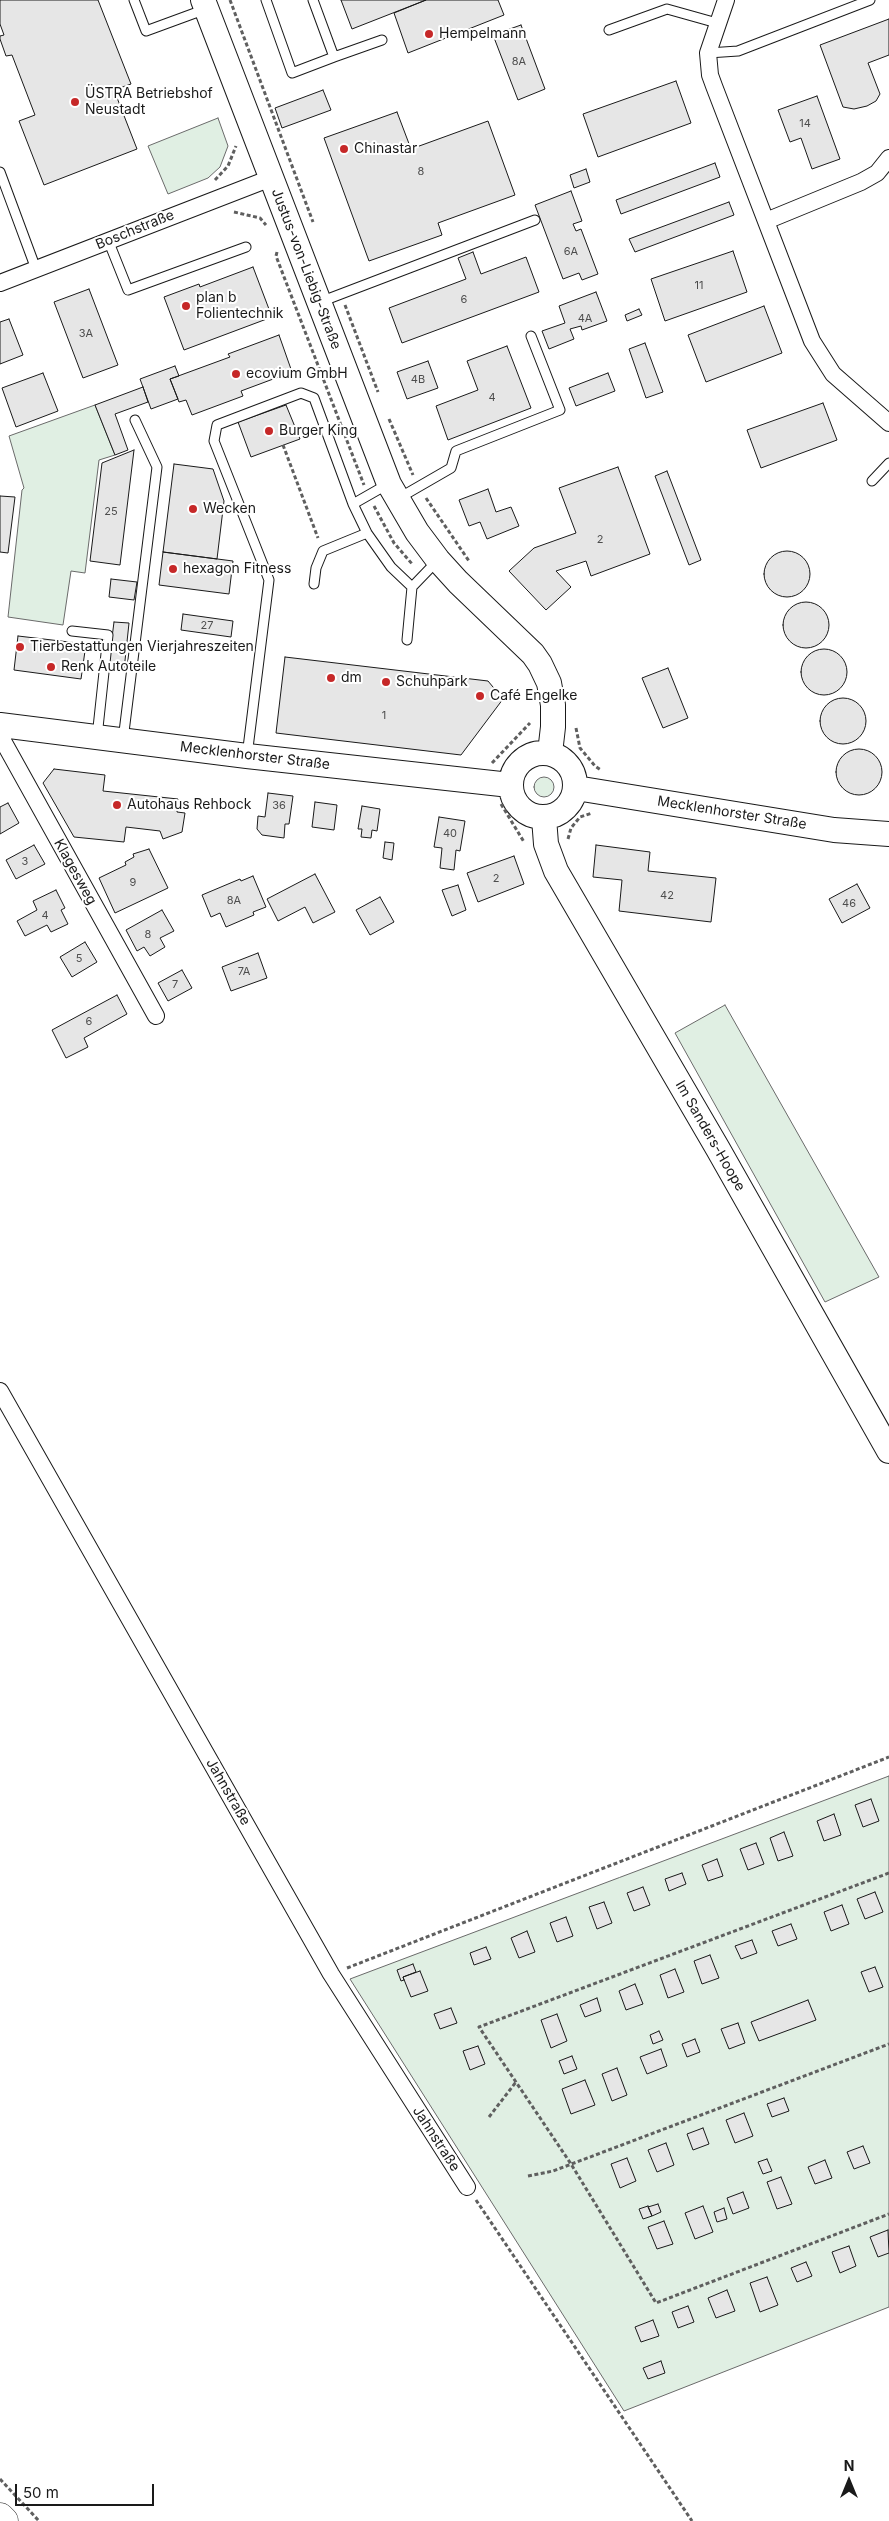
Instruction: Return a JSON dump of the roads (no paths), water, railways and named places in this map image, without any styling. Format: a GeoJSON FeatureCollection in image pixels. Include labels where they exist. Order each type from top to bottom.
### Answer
{"type":"FeatureCollection","features":[{"type":"Feature","properties":{"kind":"highway"},"geometry":{"type":"LineString","coordinates":[[0,2517],[4,2521]]}},
{"type":"Feature","properties":{"kind":"main road","name":"Justus-von-Liebig-Straße"},"geometry":{"type":"LineString","coordinates":[[204,4],[271,178],[331,298],[392,492],[417,532],[438,560],[458,582],[527,648],[540,664],[549,682],[553,705],[550,753]]}},
{"type":"Feature","properties":{"kind":"main road","name":"Mecklenhorster Straße"},"geometry":{"type":"LineString","coordinates":[[2,725],[247,756],[510,785]]}},
{"type":"Feature","properties":{"kind":"main road"},"geometry":{"type":"LineString","coordinates":[[539,753],[550,753],[566,762],[575,779],[576,788],[572,800],[565,809],[554,816],[544,818],[523,810],[516,802],[510,785],[514,771],[520,763],[529,756],[539,753]]}},
{"type":"Feature","properties":{"kind":"main road","name":"Mecklenhorster Straße"},"geometry":{"type":"LineString","coordinates":[[576,788],[834,830],[889,834]]}},
{"type":"Feature","properties":{"kind":"main road","name":"Im Sanders-Hoope"},"geometry":{"type":"LineString","coordinates":[[544,818],[546,844],[556,871],[718,1149],[889,1451]]}},
{"type":"Feature","properties":{"kind":"street"},"geometry":{"type":"LineString","coordinates":[[726,0],[708,53],[710,75],[812,341],[833,374],[889,423]]}},
{"type":"Feature","properties":{"kind":"street"},"geometry":{"type":"LineString","coordinates":[[766,221],[861,182],[877,173],[889,158]]}},
{"type":"Feature","properties":{"kind":"street","name":"Boschstraße"},"geometry":{"type":"LineString","coordinates":[[0,283],[215,198],[271,178]]}},
{"type":"Feature","properties":{"kind":"street","name":"Klagesweg"},"geometry":{"type":"LineString","coordinates":[[2,725],[3,741],[156,1016]]}},
{"type":"Feature","properties":{"kind":"street","name":"Jahnstraße"},"geometry":{"type":"LineString","coordinates":[[0,1391],[331,1974],[466,2187]]}},
{"type":"Feature","properties":{"kind":"lane"},"geometry":{"type":"LineString","coordinates":[[134,0],[146,31],[204,4]]}},
{"type":"Feature","properties":{"kind":"lane"},"geometry":{"type":"LineString","coordinates":[[266,0],[292,73],[382,40]]}},
{"type":"Feature","properties":{"kind":"lane"},"geometry":{"type":"LineString","coordinates":[[313,0],[334,57]]}},
{"type":"Feature","properties":{"kind":"lane"},"geometry":{"type":"LineString","coordinates":[[708,53],[738,51],[870,0]]}},
{"type":"Feature","properties":{"kind":"lane"},"geometry":{"type":"LineString","coordinates":[[609,30],[667,9],[717,23]]}},
{"type":"Feature","properties":{"kind":"lane"},"geometry":{"type":"LineString","coordinates":[[0,172],[36,269]]}},
{"type":"Feature","properties":{"kind":"lane"},"geometry":{"type":"LineString","coordinates":[[331,298],[534,220]]}},
{"type":"Feature","properties":{"kind":"lane"},"geometry":{"type":"LineString","coordinates":[[108,240],[128,290],[246,247]]}},
{"type":"Feature","properties":{"kind":"lane"},"geometry":{"type":"LineString","coordinates":[[353,504],[418,486],[451,468],[456,452],[560,410],[531,336]]}},
{"type":"Feature","properties":{"kind":"lane"},"geometry":{"type":"LineString","coordinates":[[247,756],[270,580],[214,441],[217,425],[301,393],[314,398],[353,504],[367,533],[391,567],[412,587]]}},
{"type":"Feature","properties":{"kind":"lane"},"geometry":{"type":"LineString","coordinates":[[123,740],[157,466],[135,420]]}},
{"type":"Feature","properties":{"kind":"lane"},"geometry":{"type":"LineString","coordinates":[[872,481],[889,463]]}},
{"type":"Feature","properties":{"kind":"lane"},"geometry":{"type":"LineString","coordinates":[[314,584],[316,568],[323,551],[367,533]]}},
{"type":"Feature","properties":{"kind":"lane"},"geometry":{"type":"LineString","coordinates":[[407,640],[412,587],[438,560]]}},
{"type":"Feature","properties":{"kind":"lane"},"geometry":{"type":"LineString","coordinates":[[72,631],[108,635],[97,737]]}},
{"type":"Feature","properties":{"kind":"place","name":"Hempelmann"},"geometry":{"type":"Point","coordinates":[429,34]}},
{"type":"Feature","properties":{"kind":"place","name":"ÜSTRA Betriebshof Neustadt"},"geometry":{"type":"Point","coordinates":[75,102]}},
{"type":"Feature","properties":{"kind":"place","name":"Chinastar"},"geometry":{"type":"Point","coordinates":[344,149]}},
{"type":"Feature","properties":{"kind":"place","name":"plan b Folientechnik"},"geometry":{"type":"Point","coordinates":[186,306]}},
{"type":"Feature","properties":{"kind":"place","name":"ecovium GmbH"},"geometry":{"type":"Point","coordinates":[236,374]}},
{"type":"Feature","properties":{"kind":"place","name":"Burger King"},"geometry":{"type":"Point","coordinates":[269,431]}},
{"type":"Feature","properties":{"kind":"place","name":"Wecken"},"geometry":{"type":"Point","coordinates":[193,509]}},
{"type":"Feature","properties":{"kind":"place","name":"hexagon Fitness"},"geometry":{"type":"Point","coordinates":[173,569]}},
{"type":"Feature","properties":{"kind":"place","name":"Tierbestattungen Vierjahreszeiten"},"geometry":{"type":"Point","coordinates":[20,647]}},
{"type":"Feature","properties":{"kind":"place","name":"Renk Autoteile"},"geometry":{"type":"Point","coordinates":[51,667]}},
{"type":"Feature","properties":{"kind":"place","name":"dm"},"geometry":{"type":"Point","coordinates":[331,678]}},
{"type":"Feature","properties":{"kind":"place","name":"Schuhpark"},"geometry":{"type":"Point","coordinates":[386,682]}},
{"type":"Feature","properties":{"kind":"place","name":"Café Engelke"},"geometry":{"type":"Point","coordinates":[480,696]}},
{"type":"Feature","properties":{"kind":"place","name":"Autohaus Rehbock"},"geometry":{"type":"Point","coordinates":[117,805]}}]}
